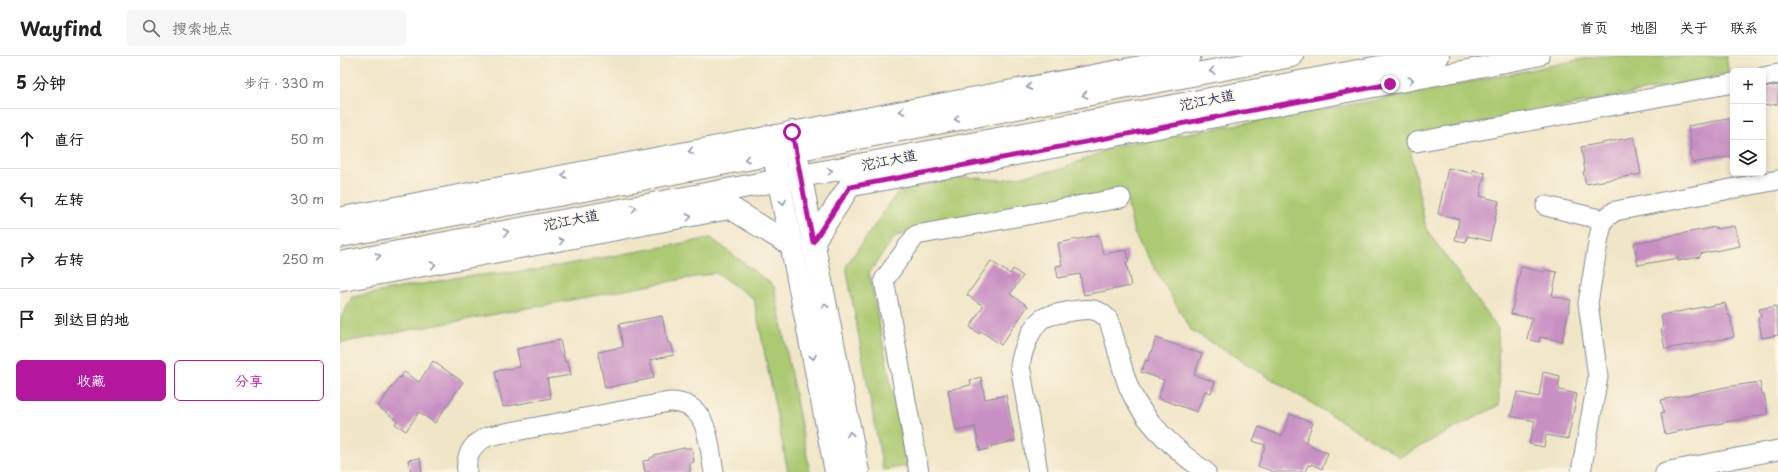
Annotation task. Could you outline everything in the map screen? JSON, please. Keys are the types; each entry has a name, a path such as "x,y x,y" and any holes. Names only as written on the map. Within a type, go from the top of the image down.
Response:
{"main road":[{"name":"沱江大道","path":"340,236 772,145 1292,56"},
{"name":"沱江大道","path":"340,263 1438,56"},
{"path":"794,141 858,472"},
{"path":"772,145 836,472"},
{"path":"813,242 864,164"},
{"path":"708,194 791,245"}],"lane":[{"path":"794,141 1192,56"},
{"path":"850,187 1539,56"},
{"path":"1766,76 1778,74"},
{"path":"1416,142 1730,84"},
{"path":"340,217 772,145"},
{"path":"1581,472 1598,377 1588,303 1598,237 1603,220 1615,211 1778,180"},
{"path":"915,471 884,280 916,235 1121,198"},
{"path":"1546,206 1603,220"},
{"path":"340,282 732,209"},
{"path":"1038,472 1020,365 1022,352 1030,336 1042,319 1057,314 1091,309 1101,313 1108,319 1130,390 1144,412 1168,442 1185,457 1206,472"},
{"path":"467,472 466,462 471,449 481,439 489,436 669,402 677,402 692,407 704,422 714,472"},
{"path":"1666,472 1778,450"}],"green space":[{"path":"1598,56 1726,56 1729,74 1408,138 1426,229 1498,329 1499,405 1400,457 1191,330 1134,233 1125,192 895,236 869,273 907,466 883,470 846,266 899,190 965,177 1001,180 1062,169 1115,146 1400,96"},
{"path":"711,238 774,286 810,472 788,472 754,299 716,273 340,343 340,320 352,297 466,276 530,271"}],"building":[{"path":"1778,85 1778,104 1766,106 1766,87"},
{"path":"1730,119 1730,157 1692,163 1690,151 1692,150 1688,126"},
{"path":"1634,137 1641,174 1586,184 1583,172 1585,171 1581,147"},
{"path":"1448,168 1472,173 1472,170 1485,173 1480,196 1499,201 1490,241 1467,236 1466,242 1455,240 1459,219 1438,214"},
{"path":"1735,226 1740,246 1700,254 1700,257 1678,261 1678,258 1638,265 1634,243 1716,227 1716,229"},
{"path":"1099,235 1103,254 1127,250 1129,262 1126,262 1131,286 1084,295 1080,274 1058,278 1056,266 1062,265 1058,243"},
{"path":"991,261 1010,274 1013,269 1023,276 1010,294 1028,306 1001,345 981,331 980,334 970,327 983,306 967,295"},
{"path":"1521,267 1544,272 1545,270 1557,272 1552,296 1571,300 1562,341 1540,337 1539,342 1527,339 1532,318 1511,314"},
{"path":"1725,303 1728,315 1730,315 1734,337 1665,349 1661,329 1663,328 1661,315"},
{"path":"1776,306 1778,335 1762,338 1758,317 1761,317 1759,309"},
{"path":"662,316 668,343 671,343 674,355 650,360 654,378 605,388 598,352 623,347 619,324"},
{"path":"1156,338 1202,354 1194,375 1215,382 1211,393 1205,391 1197,412 1158,398 1164,380 1141,372 1146,360 1148,361"},
{"path":"560,340 565,362 568,362 571,375 547,379 551,398 503,407 495,371 520,367 517,349"},
{"path":"433,361 463,382 435,423 419,412 406,431 395,424 397,421 394,418 378,407 404,372 419,382"},
{"path":"1543,372 1560,376 1558,387 1560,388 1559,390 1577,394 1568,439 1546,435 1544,447 1529,444 1535,421 1511,416 1517,392 1539,397"},
{"path":"981,377 985,399 1006,395 1015,441 991,446 992,448 980,451 975,427 956,431 948,390 971,385 970,380"},
{"path":"1760,382 1768,414 1665,434 1661,413 1664,412 1661,400"},
{"path":"1290,414 1313,423 1305,443 1328,453 1322,469 1311,464 1310,466 1308,465 1305,472 1274,472 1258,466 1265,447 1265,445 1253,441 1259,427 1282,436"},
{"path":"684,448 692,448 694,462 690,463 690,472 645,472 643,461 650,460 650,458 654,457 654,455"},
{"path":"420,458 422,472 411,472 408,460"}],"route":[{"path":"792,132 813,242 850,187 1390,84"}]}
